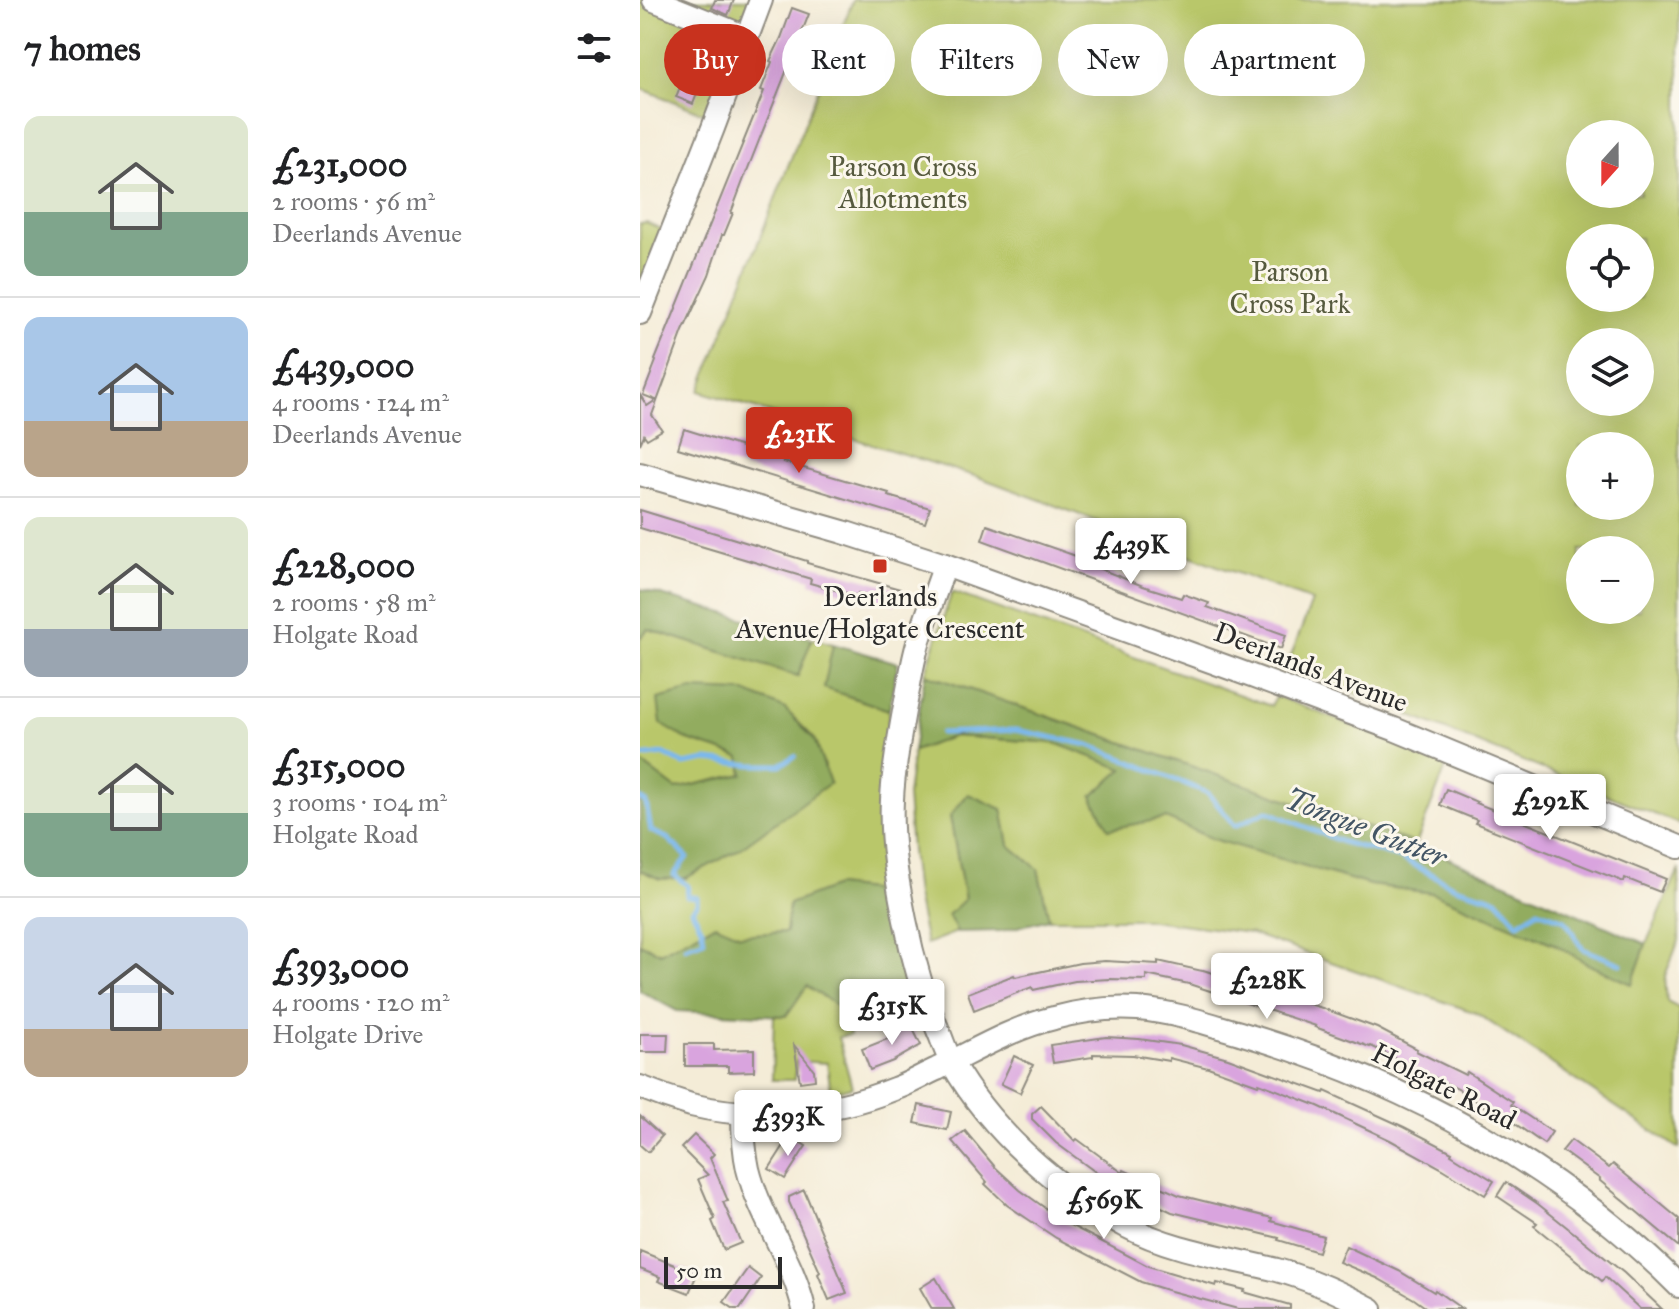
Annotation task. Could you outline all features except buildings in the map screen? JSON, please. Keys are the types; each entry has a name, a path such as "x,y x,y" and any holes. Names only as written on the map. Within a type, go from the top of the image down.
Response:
{"street":[{"path":"654,0 714,24"},
{"path":"751,24 761,0"},
{"path":"641,306 725,96"},
{"name":"Deerlands Avenue","path":"640,474 843,532 945,565 1394,729 1679,847"},
{"path":"945,565 918,643 897,755 892,801 897,881 907,929 920,980 951,1062 1005,1133 1065,1188 1094,1209 1167,1243 1292,1275 1371,1309"},
{"name":"Holgate Road","path":"640,1087 692,1105 743,1113 791,1112 856,1101 894,1089 1000,1036 1051,1018 1108,1009 1167,1013 1267,1041 1321,1060 1402,1094 1451,1119 1513,1154 1584,1204 1679,1286"},
{"path":"743,1113 748,1171 800,1292 804,1309"}],"green space":[{"path":"640,0 654,0 700,24 664,24 664,96 718,96 708,115 640,88"},
{"path":"689,0 761,0 752,24"},
{"name":"Parson Cross Park","path":"853,0 1679,0 1679,824 1287,666 1312,601 981,478 700,391 815,96 895,96 895,24 844,24"},
{"path":"646,223 662,230 640,290 640,224"},
{"path":"640,589 812,638 798,676 648,629 640,638"},
{"path":"952,592 1271,706 1276,696 1448,762 1416,844 925,674"},
{"path":"648,629 798,676 812,638 833,644 825,688 889,710 881,795 886,892 836,886 786,932 740,935 715,924 660,953 640,943 640,870 660,879 830,783 814,738 784,708 688,740 741,757 743,774 676,789 640,764 640,638"},
{"path":"833,644 898,663 889,710 824,688"},
{"path":"925,674 1416,844 1646,944 1632,984 1554,944 1433,893 1370,885 1213,839 1166,818 1109,829 1092,796 1123,769 1055,743 954,736 913,751"},
{"path":"692,690 745,692 784,708 814,739 830,783 738,850 686,878 660,879 640,870 640,764 676,789 743,774 740,757 688,740 661,724 658,699"},
{"path":"954,736 1055,743 1124,769 1109,829 1166,818 1213,839 1370,885 1433,893 1554,944 1632,984 1679,869 1679,940 1665,976 1667,1002 1679,1008 1679,1149 1476,1013 1249,933 1144,919 1049,919 1038,869 1009,845 1002,809 950,817 965,900 949,915 957,932 926,944 916,895 907,795 913,751"},
{"path":"968,794 1002,809 1009,845 1038,869 1049,919 1002,931 957,932 948,915 965,899 950,816"},
{"path":"836,886 886,892 913,996 849,1014 807,986 786,1016 677,1011 640,991 640,943 660,953 715,924 740,935 786,932 789,904"},
{"path":"807,985 849,1014 850,1035 838,1037 852,1087 831,1092 827,1063 796,1061 795,1080 772,1080 774,1016 786,1016"}],"waterway":[{"name":"Tongue Gutter","path":"941,733 1016,730 1089,745 1208,793 1235,826 1267,811 1342,842 1399,857 1455,887 1497,899 1518,924 1538,910 1565,920 1583,949 1621,964"},
{"name":"Tongue Gutter","path":"640,757 663,754 684,764 707,760 780,765 795,756"},
{"path":"640,798 646,803 651,831 667,838 687,857 674,875 688,886 687,896 697,897 697,904 692,910 704,940 685,947"}],"place":[{"name":"Deerlands Avenue/Holgate Crescent","path":"880,566"}],"park label":[{"name":"Parson Cross Allotments","path":"903,182"}]}
